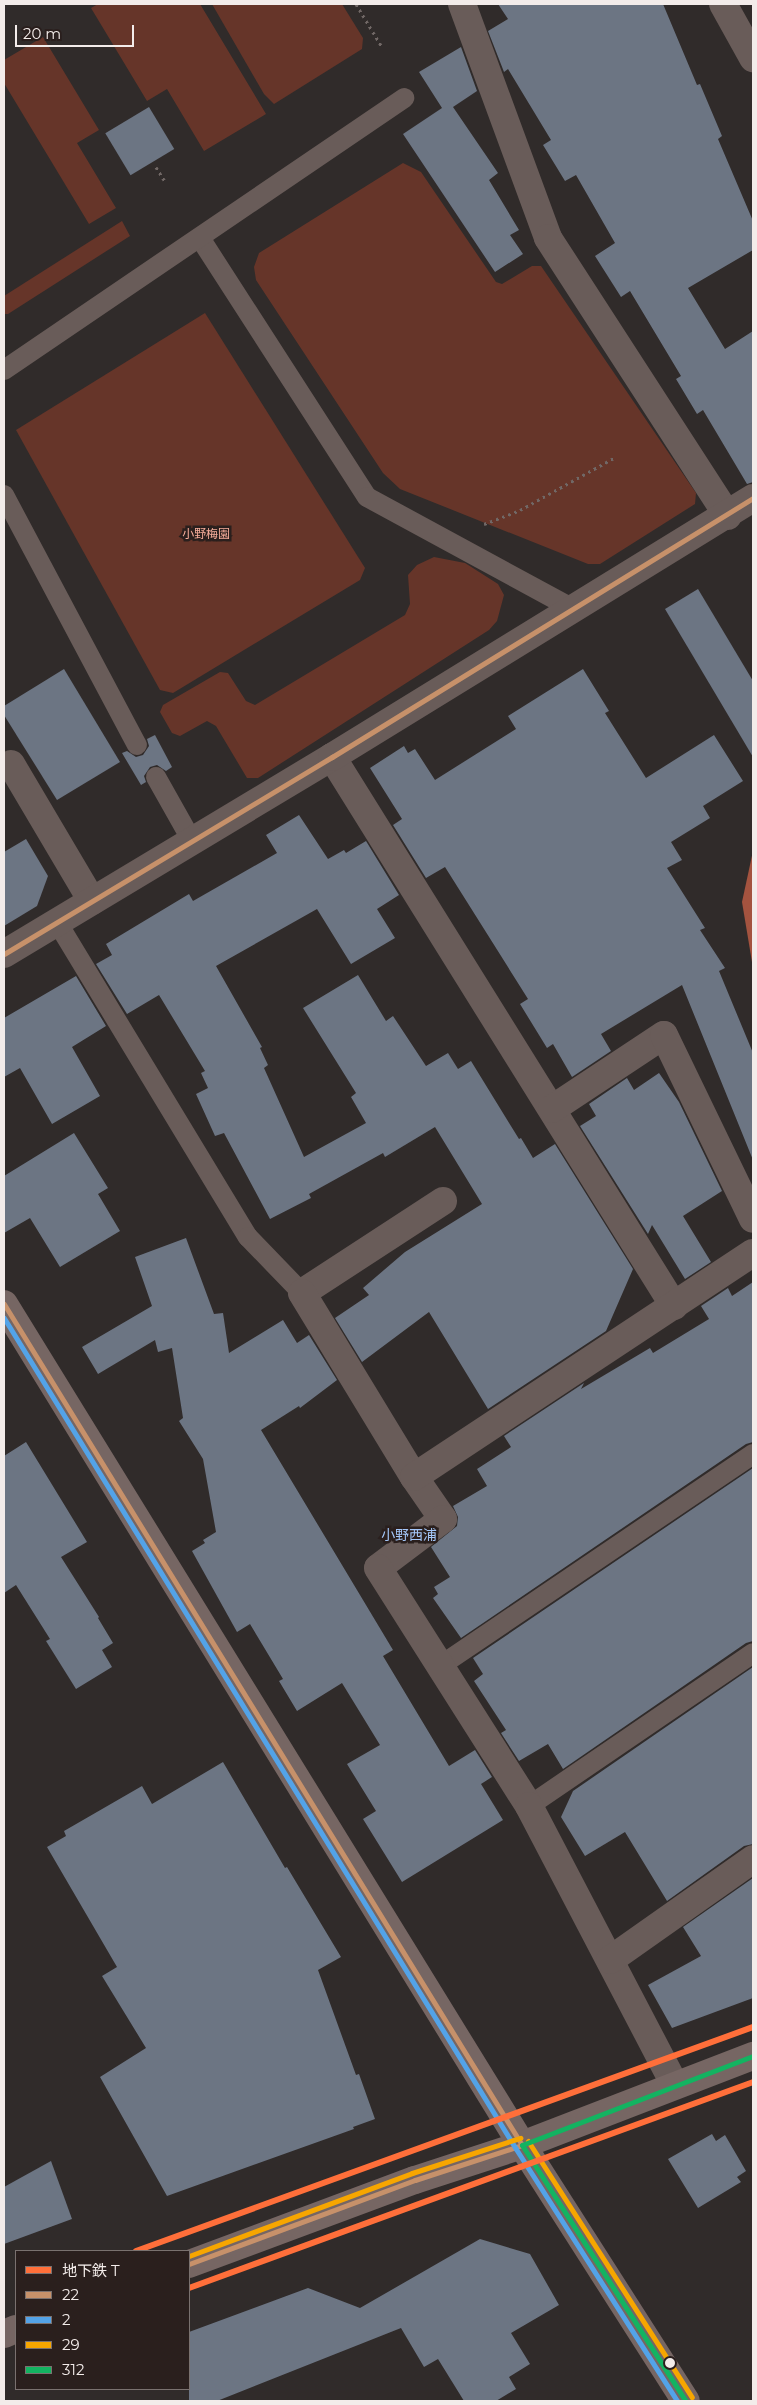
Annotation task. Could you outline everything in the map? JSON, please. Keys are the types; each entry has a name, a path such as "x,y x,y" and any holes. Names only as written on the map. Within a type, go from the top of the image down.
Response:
{"street":[{"path":"462,4 548,238 728,516"},
{"path":"722,4 753,58"},
{"path":"4,954 728,516 753,498"},
{"path":"332,757 674,1306"},
{"path":"11,764 92,901"},
{"path":"552,1109 664,1035 753,1219"},
{"path":"443,1201 302,1293 414,1477 443,1519 378,1568 529,1806 675,2085"},
{"path":"414,1477 753,1253"},
{"path":"4,1304 522,2145 686,2401"},
{"path":"610,1960 753,1859"},
{"path":"190,2264 415,2180 522,2145 753,2056"}],"lane":[{"path":"4,370 404,98"},
{"path":"200,238 367,497 572,609"},
{"path":"4,496 137,745"},
{"path":"156,777 192,841"},
{"path":"57,922 248,1236 302,1293"},
{"path":"440,1666 753,1454"},
{"path":"529,1806 753,1653"}],"path":[{"path":"356,4 382,47"},
{"path":"156,167 166,183"},
{"path":"446,540 520,510 614,458"}],"green space":[{"path":"98,4 200,4 266,114 204,151 167,89 147,101 91,8"},
{"path":"212,4 342,4 363,38 362,49 274,104 264,94"},
{"path":"43,37 99,130 77,143 116,208 89,224 4,83 4,60"},
{"path":"403,163 421,172 496,282 502,284 532,266 541,266 696,493 695,504 600,564 588,564 400,489 383,473 256,280 254,267 259,253"},
{"path":"122,221 130,236 8,314 4,314 4,296"},
{"name":"小野梅園","path":"205,313 365,568 360,580 173,693 160,690 16,430"},
{"path":"434,557 465,563 498,584 504,595 497,621 489,630 258,778 247,778 216,726 207,721 180,736 172,733 160,712 163,705 220,672 228,673 246,701 255,705 405,615 410,604 408,575 417,565"}],"shaded area":[{"path":"753,851 753,968 742,902"}],"building":[{"path":"498,4 663,4 697,85 700,84 722,136 718,139 753,221 753,250 688,288 725,349 753,331 753,482 747,484 703,410 697,414 676,379 681,376 630,291 621,297 595,256 615,243 576,175 565,181 543,145 551,140 508,69 504,72 488,31 508,19"},
{"path":"461,47 477,91 453,107 498,173 489,180 519,230 510,235 523,254 495,272 403,134 442,108 419,72"},
{"path":"149,107 174,149 131,175 105,133"},
{"path":"698,589 753,681 753,757 665,609"},
{"path":"64,669 120,762 57,800 4,715 4,706"},
{"path":"583,669 609,711 605,713 646,778 714,735 743,781 703,806 710,818 671,842 682,860 667,868 705,928 700,930 725,968 719,971 753,1053 753,1160 682,985 601,1034 611,1051 572,1077 553,1044 547,1048 520,1004 528,999 445,867 426,878 393,825 402,819 370,768 404,746 408,753 415,749 435,780 516,729 508,716"},
{"path":"155,735 172,767 166,771 157,765 150,767 144,776 146,782 141,785 122,753 127,751 136,757 143,755 149,746 147,739"},
{"path":"299,815 328,859 344,850 346,853 366,841 399,895 377,909 395,938 351,964 317,909 216,966 262,1047 260,1048 268,1065 264,1068 304,1157 366,1123 351,1097 356,1093 303,1008 358,975 386,1021 393,1016 426,1066 448,1053 458,1069 471,1061 519,1139 521,1138 533,1158 555,1144 633,1269 606,1331 488,1409 429,1312 362,1362 335,1318 369,1295 363,1288 405,1252 482,1204 435,1127 385,1157 383,1153 309,1194 311,1198 270,1219 224,1133 215,1136 196,1094 208,1088 201,1073 205,1071 159,995 127,1014 96,964 112,955 106,944 189,894 193,901 277,853 266,835"},
{"path":"26,839 48,876 37,906 4,926 4,852"},
{"path":"76,976 106,1026 72,1047 100,1096 52,1124 20,1068 4,1077 4,1018"},
{"path":"659,1073 679,1102 722,1191 683,1216 711,1262 685,1279 652,1225 648,1234 580,1126 596,1116 589,1104 627,1078 634,1090"},
{"path":"74,1133 108,1188 98,1194 120,1231 60,1267 30,1218 4,1233 4,1176"},
{"path":"186,1238 214,1314 223,1313 229,1353 283,1320 297,1343 309,1335 337,1380 300,1408 299,1406 261,1430 393,1650 383,1656 449,1766 475,1750 492,1777 481,1784 503,1820 402,1882 363,1819 376,1811 347,1764 380,1745 342,1683 297,1711 279,1681 283,1679 250,1624 237,1632 192,1551 205,1543 203,1540 216,1532 203,1459 179,1421 183,1418 172,1348 158,1352 155,1340 98,1374 82,1347 152,1306 135,1257"},
{"path":"753,1282 753,1442 746,1444 461,1638 433,1598 438,1594 434,1587 450,1577 431,1547 457,1526 458,1517 453,1506 487,1486 477,1469 511,1447 504,1436 584,1383 581,1389 650,1348 653,1353 709,1319 701,1306 728,1288 732,1296"},
{"path":"26,1442 87,1542 61,1557 113,1643 102,1650 112,1667 76,1689 46,1641 50,1639 16,1585 4,1593 4,1456"},
{"path":"753,1468 753,1641 746,1643 563,1769 548,1744 519,1761 501,1733 506,1730 474,1681 483,1674 473,1658"},
{"path":"753,1667 753,1844 744,1846 667,1901 625,1832 585,1856 561,1817 573,1791"},
{"path":"223,1762 285,1868 287,1867 341,1957 318,1970 356,2075 359,2074 375,2119 353,2127 354,2129 167,2196 100,2077 146,2048 102,1976 117,1967 47,1847 66,1836 64,1831 142,1786 152,1804"},
{"path":"753,1878 753,1998 672,2028 648,1985 701,1956 683,1927"},
{"path":"712,2134 716,2141 725,2135 746,2171 737,2177 741,2182 698,2208 668,2159"},
{"path":"51,2161 72,2219 4,2244 4,2187"},
{"path":"480,2239 530,2254 559,2305 511,2333 530,2364 509,2377 516,2389 496,2401 464,2401 438,2359 424,2367 401,2328 217,2401 189,2401 190,2332 308,2288 360,2308"}],"metro line":[{"name":"T","path":"139,2250 753,2027"},
{"name":"T","path":"190,2288 753,2082"}],"transit line":[{"name":"22","path":"4,954 332,757 753,498"},
{"name":"22","path":"4,1304 522,2145"},
{"name":"2","path":"4,1318 516,2149 677,2401"},
{"name":"312","path":"522,2145 753,2056"},
{"name":"29","path":"190,2256 412,2173 520,2138"},
{"name":"29","path":"528,2141 692,2397"},
{"name":"22","path":"190,2264 415,2180 522,2145"},
{"name":"312","path":"522,2145 686,2401"}],"district":[{"name":"小野西浦","path":"409,1535"}]}
